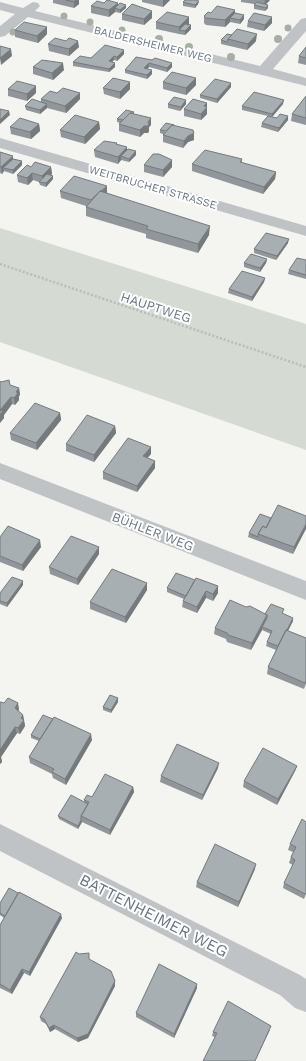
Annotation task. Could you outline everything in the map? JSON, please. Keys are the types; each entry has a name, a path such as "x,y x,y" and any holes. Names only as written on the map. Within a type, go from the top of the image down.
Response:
{"street":[{"path":"0,33 40,0"},
{"name":"BALDERSHEIMER WEG","path":"0,6 306,82"},
{"path":"264,71 306,22"},
{"name":"WEITBRUCHER STRASSE","path":"0,143 306,231"},
{"name":"BÜHLER WEG","path":"0,471 306,591"},
{"name":"BATTENHEIMER WEG","path":"0,837 290,985 306,997"}],"path":[{"name":"HAUPTWEG","path":"0,264 306,367"}],"shaded area":[{"path":"0,228 306,324 306,450 0,342"}],"building":[{"path":"107,0 118,3 109,10 91,6 97,1 104,3"},
{"path":"185,0 199,1 195,5 183,2"},
{"path":"257,2 268,5 266,8 254,5"},
{"path":"120,3 126,5 120,10 115,8"},
{"path":"132,4 152,11 144,19 122,14"},
{"path":"217,6 235,10 225,20 206,18 204,16 208,12 211,13"},
{"path":"167,12 189,17 179,27 156,22"},
{"path":"235,13 244,15 240,20 230,18"},
{"path":"254,13 272,17 265,25 248,21"},
{"path":"24,22 47,27 37,36 15,30"},
{"path":"185,24 191,25 185,31 179,30"},
{"path":"237,29 257,34 248,44 228,39"},
{"path":"227,34 232,35 227,42 221,40"},
{"path":"55,38 66,41 69,38 78,41 69,49 48,44"},
{"path":"105,45 124,50 117,57 114,56 109,61 115,63 109,69 73,62 80,56 91,58"},
{"path":"0,46 11,49 0,58"},
{"path":"306,47 306,58 299,56"},
{"path":"136,57 152,60 155,58 172,63 167,68 149,63 144,68 152,70 147,75 125,70"},
{"path":"42,60 63,63 52,73 33,67"},
{"path":"172,72 196,78 186,88 163,82"},
{"path":"113,78 130,82 120,92 103,88"},
{"path":"215,79 231,83 217,99 200,95"},
{"path":"17,81 36,86 27,94 8,89"},
{"path":"63,88 80,93 65,106 41,99 50,91 57,93"},
{"path":"254,92 284,100 272,114 242,106"},
{"path":"306,96 306,118 292,114"},
{"path":"174,97 186,100 181,107 168,104"},
{"path":"32,99 47,104 40,110 25,106"},
{"path":"193,99 207,103 204,106 207,107 201,114 184,109"},
{"path":"0,109 9,111 0,120"},
{"path":"126,110 134,112 130,113 123,120 117,119"},
{"path":"130,113 151,118 148,122 148,126 144,126 140,130 119,124"},
{"path":"280,114 288,116 279,128 262,123 268,116 277,118"},
{"path":"75,115 99,122 84,137 60,130"},
{"path":"20,118 39,124 30,132 10,127"},
{"path":"166,123 174,125 166,131 160,130"},
{"path":"172,125 193,130 194,133 188,136 184,141 163,135"},
{"path":"104,141 117,143 116,144 127,147 118,157 94,150"},
{"path":"128,149 136,151 129,159 121,156"},
{"path":"205,150 242,159 240,162 276,172 264,187 192,164"},
{"path":"0,152 13,156 1,167 0,167"},
{"path":"153,154 159,154 172,160 163,170 144,165"},
{"path":"13,159 22,161 13,170 3,168"},
{"path":"35,162 51,167 42,176 32,173 27,178 17,175 27,165 31,167"},
{"path":"47,174 53,176 46,183 39,182"},
{"path":"74,176 107,186 91,200 60,191"},
{"path":"100,191 210,226 198,244 146,229 148,226 86,207"},
{"path":"266,233 289,239 277,256 254,249"},
{"path":"251,254 267,259 260,268 244,263"},
{"path":"297,258 306,260 306,275 289,270"},
{"path":"242,271 265,278 252,297 229,289"},
{"path":"9,380 10,385 19,388 16,392 18,393 14,398 11,397 0,410 0,381"},
{"path":"35,403 60,413 36,443 10,433"},
{"path":"87,415 115,426 94,455 66,444"},
{"path":"128,438 151,447 143,456 155,461 137,486 103,472"},
{"path":"278,505 306,516 306,524 294,547 258,534 263,526 266,528"},
{"path":"260,514 271,518 266,528 263,526 258,534 258,537 249,533"},
{"path":"8,526 40,540 22,565 0,556 0,537"},
{"path":"71,536 99,547 77,579 49,567"},
{"path":"112,569 147,583 125,617 90,602"},
{"path":"176,573 195,580 186,596 167,588"},
{"path":"12,577 23,581 7,603 0,601 0,593"},
{"path":"196,578 218,586 213,594 206,591 197,607 183,601"},
{"path":"230,600 246,607 250,606 267,615 252,643 228,635 227,633 215,628"},
{"path":"271,604 284,609 282,613 293,618 278,646 267,642 272,631 262,627 267,618 267,615 265,614"},
{"path":"286,630 306,638 305,683 268,667"},
{"path":"110,695 118,698 111,710 103,707"},
{"path":"8,698 18,703 15,708 23,715 21,718 24,720 18,728 15,727 0,750 0,702 4,703"},
{"path":"43,715 53,719 40,739 31,735"},
{"path":"54,717 91,734 65,779 52,772 54,769 29,757"},
{"path":"177,744 219,763 203,795 161,776"},
{"path":"263,748 297,766 278,799 244,781"},
{"path":"105,774 133,787 110,830 81,816 89,802 84,800 87,795 92,797"},
{"path":"71,795 88,804 81,816 78,826 58,816"},
{"path":"302,819 306,822 305,894 284,883 295,860 291,857 296,847 290,844"},
{"path":"215,844 256,864 239,902 197,882"},
{"path":"9,888 18,893 5,916 0,913 0,903"},
{"path":"19,892 61,914 29,972 22,969 10,990 0,984 0,925"},
{"path":"76,952 79,954 89,953 89,959 111,971 115,981 88,1034 77,1038 54,1025 49,1028 44,1019 40,1017"},
{"path":"159,964 197,984 174,1034 136,1013"},
{"path":"228,1001 271,1026 255,1061 203,1061 217,1033 213,1032"}]}
